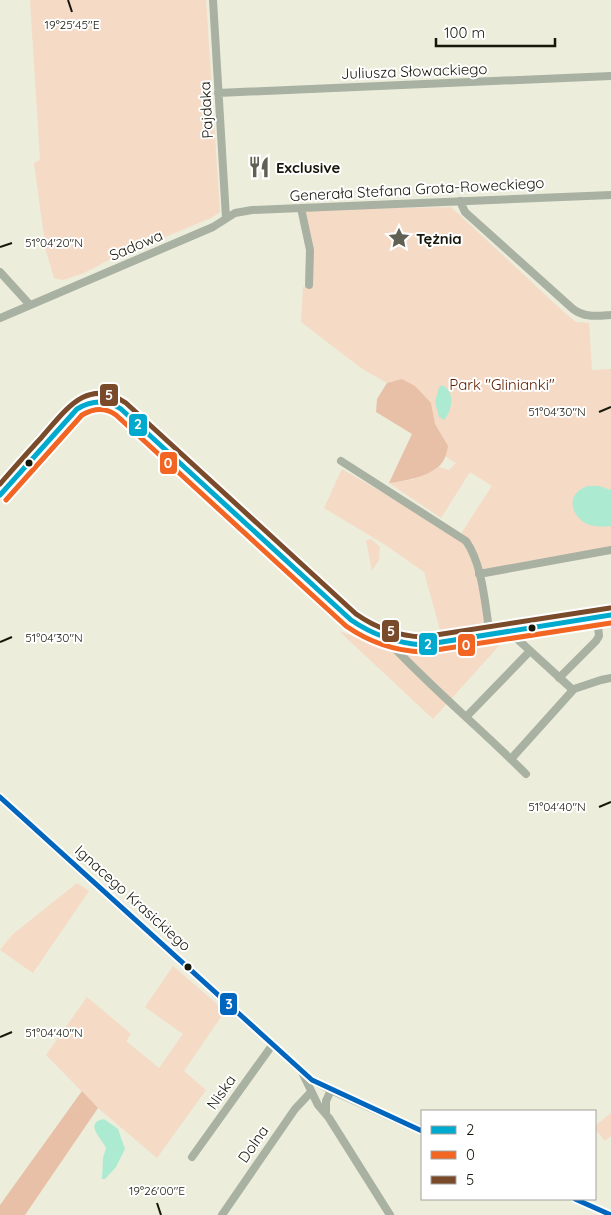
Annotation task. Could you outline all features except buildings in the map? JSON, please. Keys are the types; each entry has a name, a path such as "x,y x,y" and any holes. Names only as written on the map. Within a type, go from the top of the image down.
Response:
{"street":[{"name":"Pajdaka","path":"213,0 226,218"},
{"name":"Juliusza Słowackiego","path":"218,93 611,76"},
{"name":"Generała Stefana Grota-Roweckiego","path":"226,218 235,213 252,210 611,195"},
{"path":"460,201 465,212 573,309 582,315 611,315"},
{"path":"301,208 310,250 309,285"},
{"name":"Sadowa","path":"0,318 220,224 226,218"},
{"path":"0,272 30,305"},
{"path":"0,495 77,410 93,402 112,403 133,419 351,620 361,627 386,638 407,644 423,645 611,615"},
{"path":"341,461 466,541 474,557 479,574 490,634"},
{"path":"479,574 611,550"},
{"path":"560,678 596,641 599,636 597,618"},
{"path":"513,631 514,636 573,690"},
{"path":"386,638 403,657 526,774"},
{"path":"466,716 530,651"},
{"path":"511,759 573,690 579,686 607,679 611,671"},
{"name":"Ignacego Krasickiego","path":"0,797 312,1080 421,1131"},
{"name":"Niska","path":"192,1157 272,1044"},
{"path":"302,1072 318,1105 326,1114 390,1215"},
{"path":"326,1114 326,1102 331,1090"},
{"name":"Dolna","path":"222,1215 295,1109 311,1092"},
{"path":"577,1200 611,1215"}],"green space":[{"path":"30,0 206,0 220,212 211,218 107,261 84,273 63,280 54,278 46,251 34,163 40,160"},
{"name":"Park \"Glinianki\"","path":"451,207 565,313 576,322 589,323 592,370 611,369 611,546 481,572 462,532 492,486 470,472 441,518 389,483 411,480 439,467 449,470 456,463 418,439 392,417 393,381 387,383 361,368 301,322 303,287 313,286 310,236 304,210"},
{"path":"342,469 463,543 472,558 488,627 440,630 424,572 387,546 324,508"},
{"path":"371,539 380,547 379,560 372,571 366,541"},
{"path":"339,631 405,654 441,652 506,638 433,719"},
{"path":"77,883 89,891 33,973 0,950 13,934"},
{"path":"173,966 225,1011 184,1071 206,1090 157,1158 98,1108 46,1055 87,997 131,1034 126,1041 159,1068 183,1034 145,1007"},
{"path":"611,1113 611,1136 605,1141 596,1130 596,1125"}],"shaded area":[{"path":"402,379 415,386 431,403 435,424 448,446 444,460 433,470 415,478 389,483 412,434 376,412 377,399 387,383"},
{"path":"442,385 451,396 451,407 444,420 439,417 435,402 439,387"},
{"path":"588,486 599,486 611,490 611,526 590,525 576,515 572,504 573,498 581,489"},
{"path":"82,1091 98,1108 25,1215 0,1215 0,1205"},
{"path":"104,1119 118,1129 125,1149 116,1167 105,1179 102,1179 103,1158 106,1148 94,1128 98,1121"}],"transit line":[{"name":"5","path":"0,484 68,408 88,395 100,393 112,396 126,403 356,614 379,627 396,633 423,637 610,608"},
{"name":"2","path":"0,495 77,409 94,402 104,402 121,409 351,620 376,634 394,640 423,645 611,615"},
{"name":"0","path":"6,500 82,415 95,410 104,410 116,415 346,626 373,641 392,648 423,652 611,623"},
{"name":"3","path":"0,797 312,1080 421,1131"},
{"name":"3","path":"577,1200 611,1215"}],"place":[{"name":"Exclusive","path":"259,167"},
{"name":"Tężnia","path":"399,238"}]}
